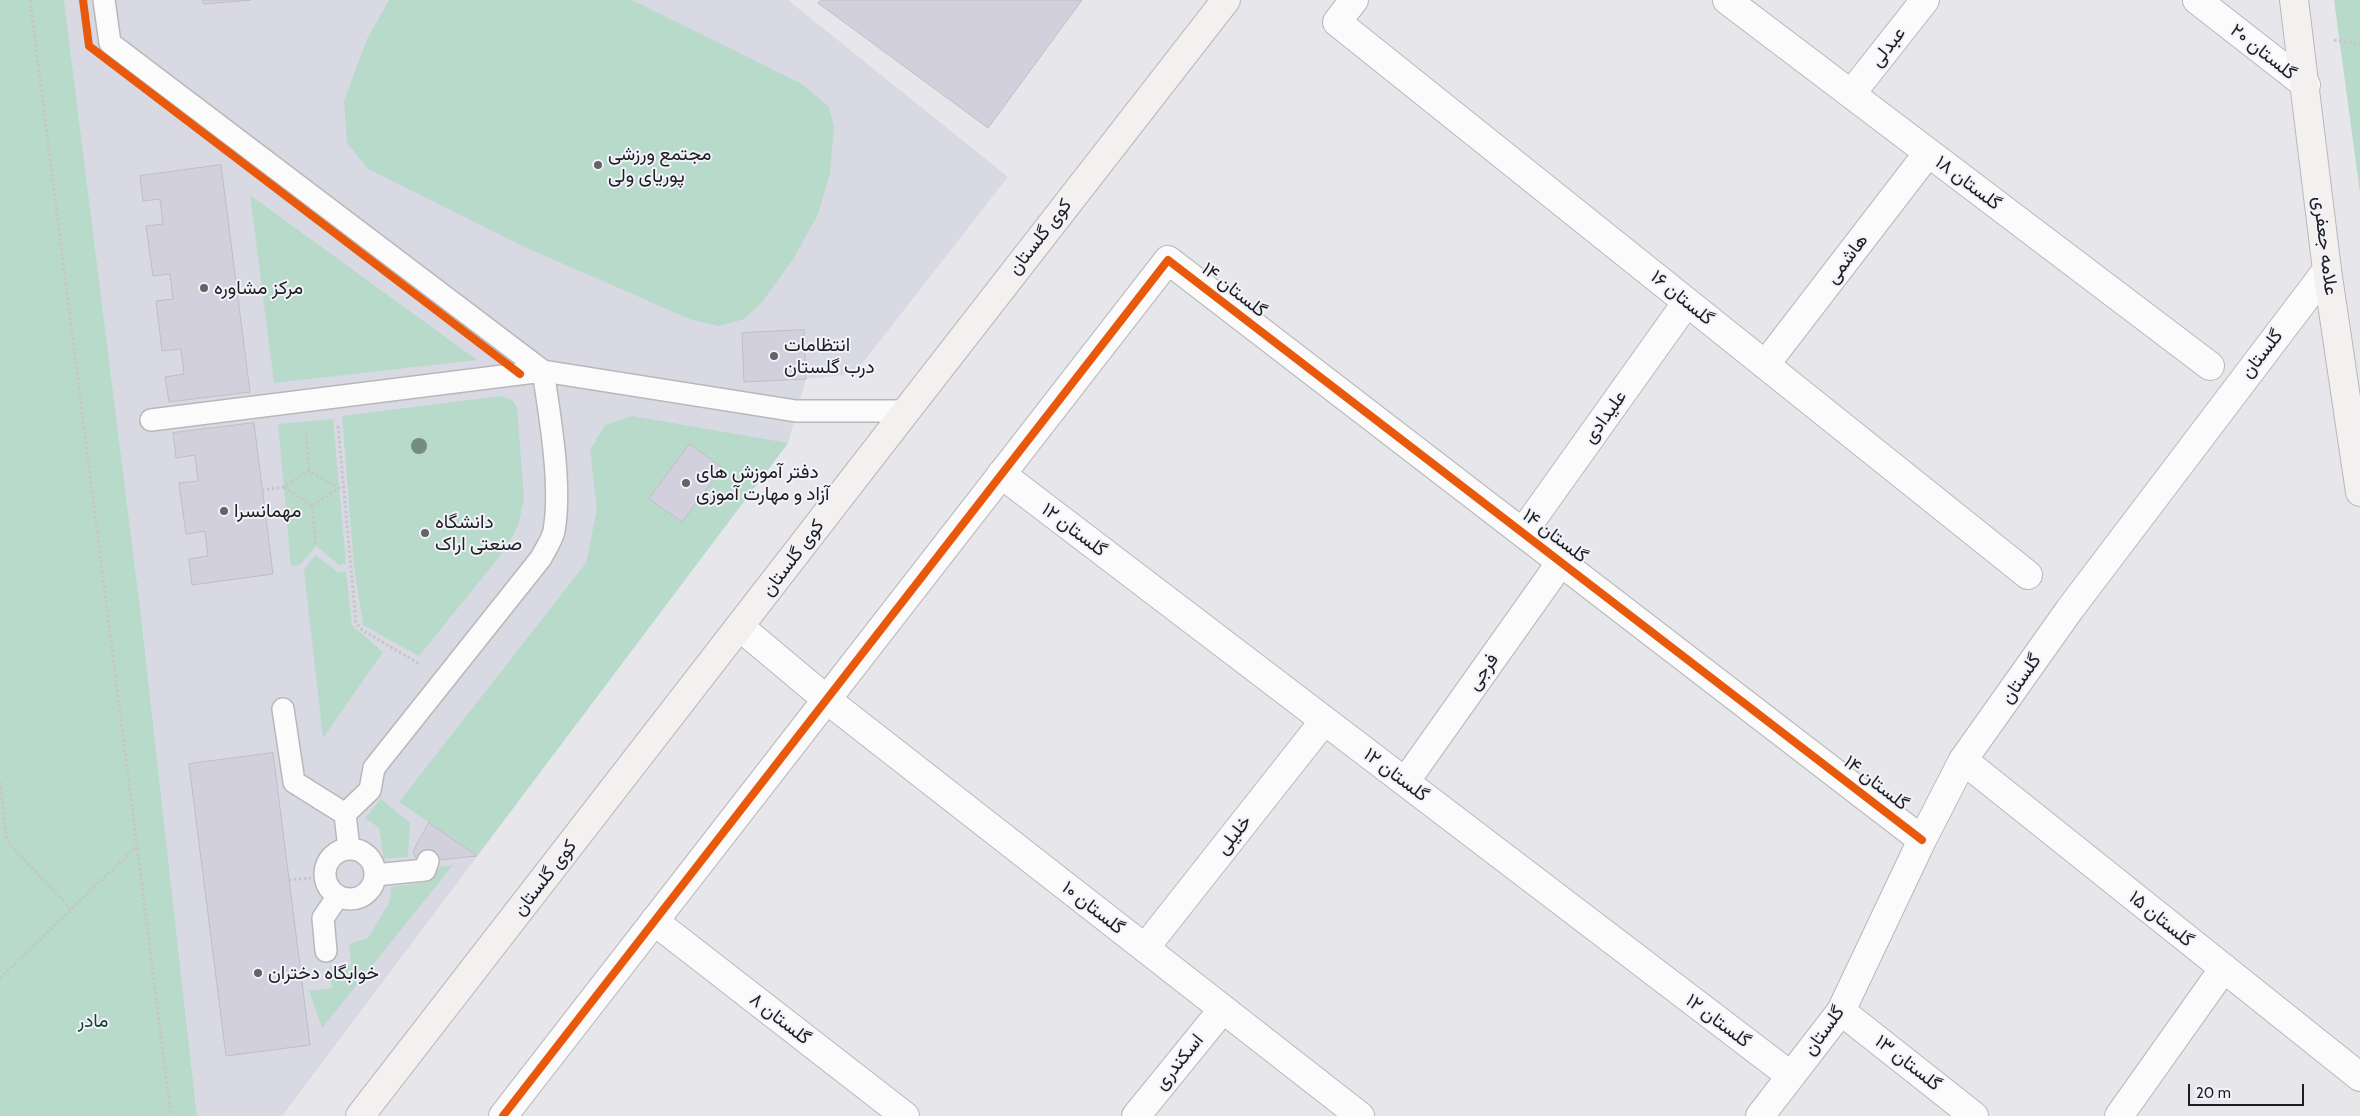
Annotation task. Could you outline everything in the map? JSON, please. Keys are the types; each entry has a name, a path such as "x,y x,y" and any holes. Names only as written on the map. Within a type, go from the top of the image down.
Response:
{"street":[{"name":"کوی گلستان","path":"360,1116 740,627 904,411 1226,0"},
{"name":"گلستان ۱۶","path":"1354,0 1337,22 2028,575"},
{"name":"گلستان ۱۸","path":"1727,0 2210,366"},
{"name":"عبدلی","path":"1851,94 1925,0"},
{"name":"گلستان ۲۰","path":"2197,0 2306,85"},
{"name":"علامه جعفری","path":"2294,0 2306,85 2327,270 2360,492"},
{"name":"هاشمی","path":"1765,365 1928,153"},
{"name":"گلستان ۱۴","path":"1001,474 1168,260 1922,840"},
{"name":"گلستان","path":"1760,1116 1841,1011 1922,840 1963,760 2070,609 2327,270"},
{"name":"علیدادی","path":"1523,532 1687,302"},
{"path":"503,1116 1001,474"},
{"name":"گلستان ۱۲","path":"1001,474 1791,1076"},
{"name":"فرجی","path":"1405,782 1562,562"},
{"name":"گلستان ۱۰","path":"740,627 826,699 1360,1116"},
{"name":"خلیلی","path":"1145,948 1324,721"},
{"name":"گلستان ۱۵","path":"1963,760 2360,1077"},
{"name":"گلستان ۸","path":"654,922 905,1116"},
{"path":"2119,1116 2224,968"},
{"name":"اسکندری","path":"1136,1116 1222,1009"},
{"name":"گلستان ۱۳","path":"1841,1011 1974,1116"}],"lane":[{"path":"104,0 110,43 543,370 552,429 556,501 554,532 541,558 374,768 370,790 345,814"},
{"path":"152,420 543,370 796,411 904,411"},
{"path":"283,709 294,782 345,814"},
{"path":"345,814 349,849"},
{"path":"349,849 357,850 370,860 375,875 369,891 362,896 346,899 332,891 324,876 325,868 334,855 349,849"},
{"path":"375,875 425,870 428,861"},
{"path":"326,951 323,918 338,896"}],"path":[{"path":"30,0 171,1116"},
{"path":"335,396 356,624 362,630 419,664"},
{"path":"303,400 309,471"},
{"path":"262,490 284,487 309,471"},
{"path":"309,471 340,488 312,506"},
{"path":"284,487 312,506"},
{"path":"312,506 316,546"},
{"path":"0,782 7,841 71,909"},
{"path":"0,978 137,846"},
{"path":"289,880 324,876"}],"shaded area":[{"name":"دانشگاه صنعتی اراک","path":"64,0 788,0 1008,177 854,374 806,379 788,443 282,1116 197,1116 142,624"}],"green space":[{"name":"مادر","path":"0,0 64,0 142,624 197,1116 0,1116"},
{"name":"مجتمع ورزشی پوریای ولی","path":"389,0 632,0 802,84 829,107 834,127 830,173 818,214 794,258 762,302 744,319 719,326 692,320 529,249 368,169 347,143 344,101 367,39"},
{"path":"2334,0 2360,0 2360,193"},
{"path":"250,195 477,360 274,383"},
{"path":"501,396 512,400 517,407 524,498 519,523 508,546 419,656 363,625 354,567 342,416"},
{"path":"632,416 788,443 477,856 399,802 586,563 597,508 590,450 605,425"},
{"path":"333,419 346,564 339,565 316,546 300,565 291,566 278,424"},
{"path":"315,555 338,572 346,572 352,625 383,652 323,738 304,570"},
{"path":"381,799 410,823 408,857 384,859 379,828 365,818"},
{"path":"453,865 322,1028 309,991 332,988 329,967 351,964 349,944 368,938 390,901 391,887 428,882 440,867"}],"building":[{"path":"203,0 251,0 204,4"},
{"path":"821,0 1082,0 988,128 818,3"},
{"name":"مرکز مشاوره","path":"221,165 250,392 169,402 165,377 184,374 181,349 162,351 156,301 173,299 170,274 153,276 146,226 163,224 160,199 143,201 140,176"},
{"name":"انتظامات درب گلستان","path":"804,330 806,379 744,382 742,333"},
{"name":"مهمانسرا","path":"254,423 273,574 192,585 189,559 208,556 205,531 186,534 179,483 198,481 195,455 176,458 173,433"},
{"name":"دفتر آموزش های آزاد و مهارت آموزی","path":"690,444 722,468 682,522 649,499"},
{"name":"خوابگاه دختران","path":"273,753 310,1045 226,1056 189,764"},
{"path":"429,823 477,856 418,862 413,852"}],"cycle path":[{"path":"83,0 89,46 520,374"},
{"path":"503,1116 1168,260 1922,840"}],"place":[{"name":"مجتمع ورزشی پوریای ولی","path":"598,165"},
{"name":"مرکز مشاوره","path":"204,288"},
{"name":"انتظامات درب گلستان","path":"774,356"},
{"name":"دفتر آموزش های آزاد و مهارت آموزی","path":"686,483"},
{"name":"مهمانسرا","path":"224,511"},
{"name":"دانشگاه صنعتی اراک","path":"425,533"},
{"name":"خوابگاه دختران","path":"258,973"}]}
